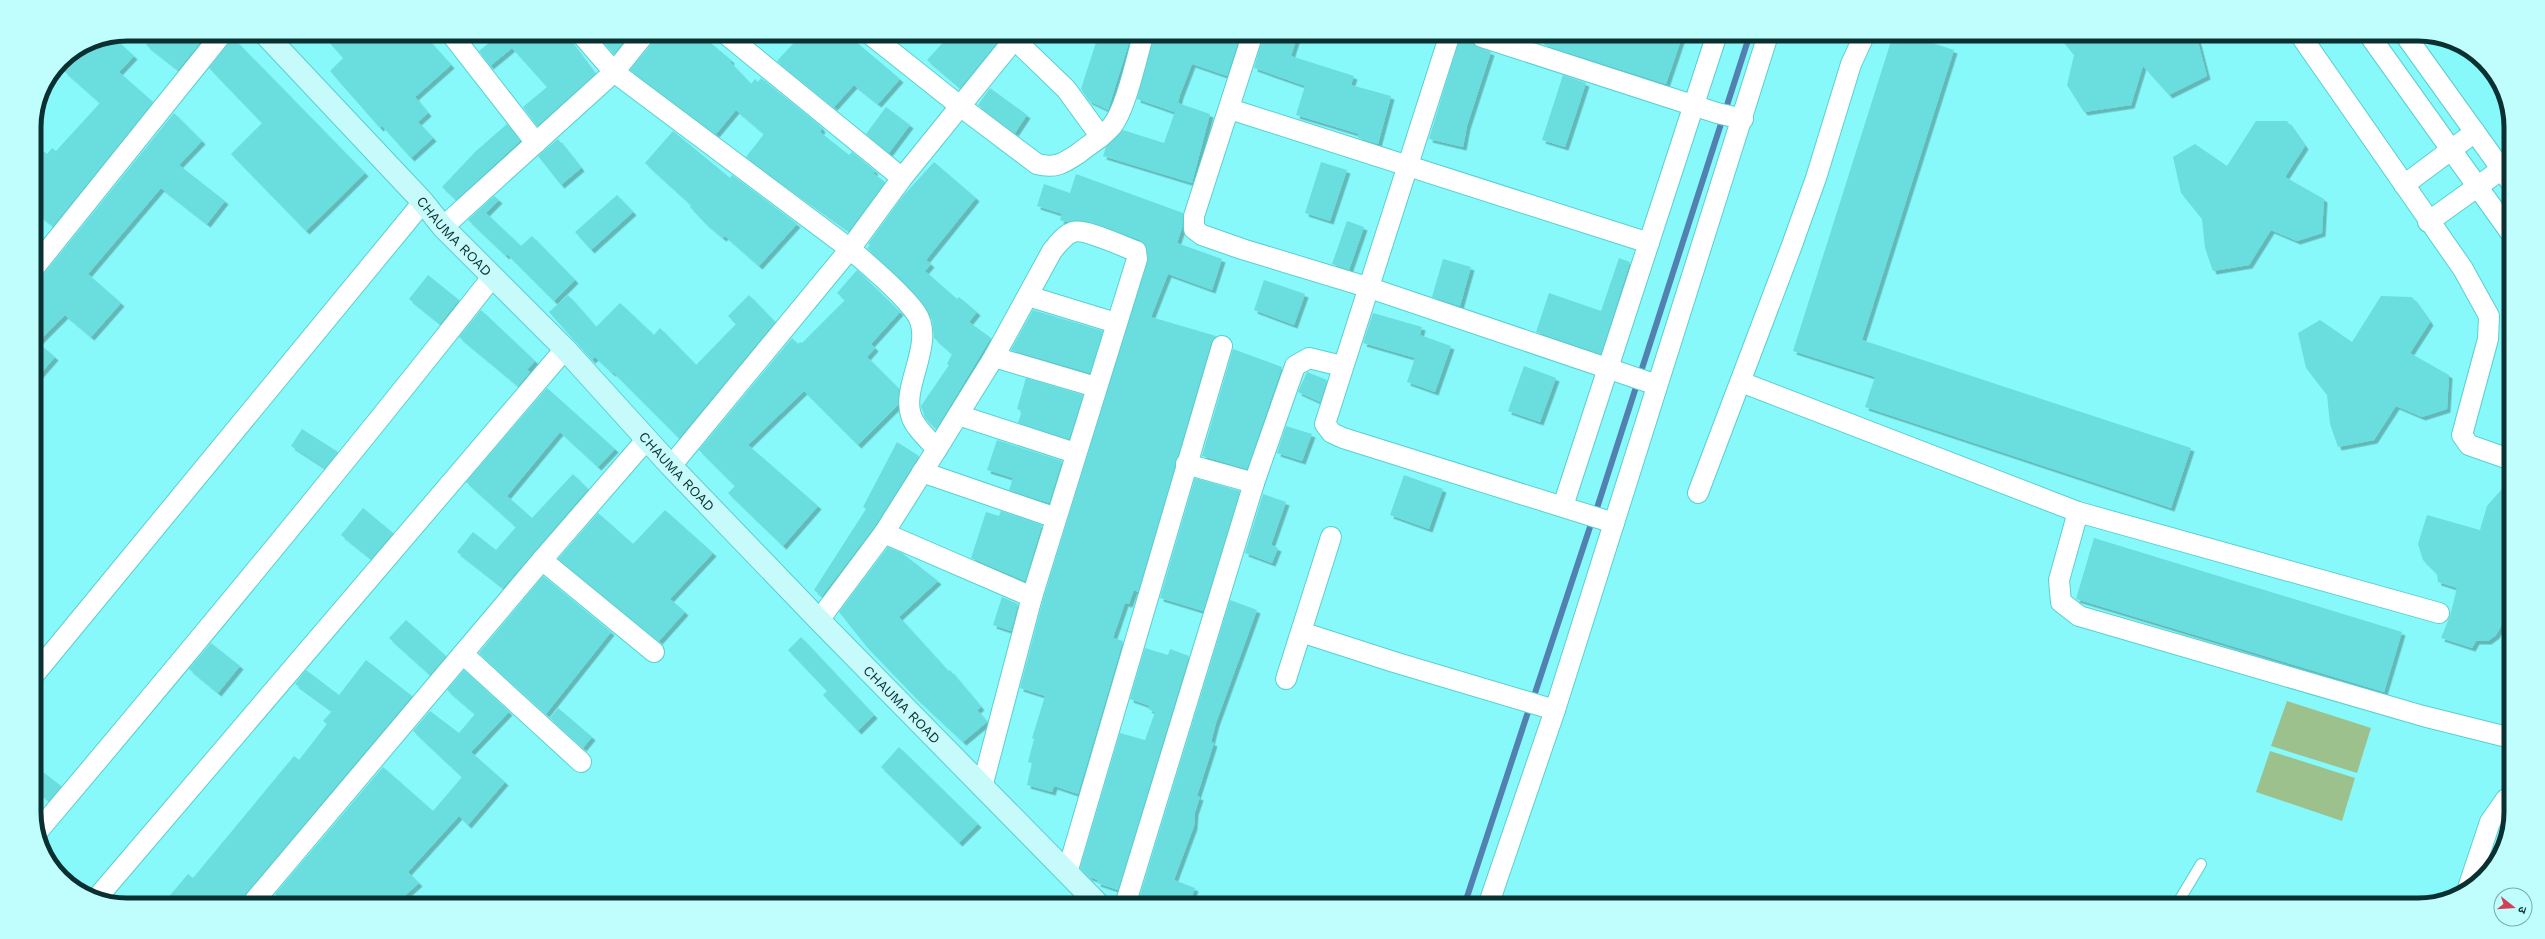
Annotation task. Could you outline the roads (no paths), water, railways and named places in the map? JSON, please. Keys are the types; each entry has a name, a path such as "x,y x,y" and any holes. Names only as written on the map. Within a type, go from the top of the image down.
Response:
{"street":[{"path":"41,259 216,41"},
{"name":"CHAUMA ROAD","path":"272,41 423,202 443,227 566,349 672,466 819,620 1067,873 1088,898"},
{"path":"457,41 536,143"},
{"path":"587,41 614,72 850,249 872,268 917,314 922,332 909,402 911,416 937,449"},
{"path":"443,227 614,72 639,41"},
{"path":"733,41 902,178"},
{"path":"878,41 960,106 1037,164 1047,167 1060,166 1101,137 1113,125 1121,109 1141,41"},
{"path":"672,466 850,249 902,178 1011,41"},
{"path":"1018,41 1066,89 1101,137"},
{"path":"1250,41 1230,109 1194,216 1194,229 1209,238 1367,287 1657,384"},
{"path":"1448,41 1367,287 1325,424 1332,433 1614,523"},
{"path":"1494,41 1731,117"},
{"path":"1563,506 1715,41"},
{"path":"1491,898 1555,710 1657,384 1731,117 1766,41"},
{"path":"1698,493 1806,208 1851,64 1862,41"},
{"path":"2304,41 2462,270 2489,316 2488,339 2462,435 2469,445 2504,458"},
{"path":"2373,41 2451,152 2504,224"},
{"path":"2409,41 2475,132 2504,167"},
{"path":"1230,109 1649,243"},
{"path":"2404,186 2451,152 2475,132"},
{"path":"2428,222 2477,187 2504,174"},
{"path":"41,666 423,202"},
{"path":"819,620 884,533 994,357 1052,251 1065,236 1074,231 1088,234 1136,251 1137,259 1075,453 1032,598 982,787"},
{"path":"42,825 180,664 356,449 493,276"},
{"path":"1028,296 1116,323"},
{"path":"1067,873 1186,464 1222,346"},
{"path":"101,894 566,349"},
{"path":"994,357 1096,387"},
{"path":"1127,898 1254,483 1295,366 1309,358 1342,366"},
{"path":"1741,382 2078,512 2439,613"},
{"path":"958,415 1075,453"},
{"path":"257,898 542,560 647,439"},
{"path":"1186,464 1254,483"},
{"path":"922,472 1056,518"},
{"path":"2078,512 2059,580 2061,602 2079,616 2423,716 2504,736"},
{"path":"884,533 1032,598"},
{"path":"1286,679 1331,537"},
{"path":"542,560 654,652"},
{"path":"1301,632 1394,662 1555,710"},
{"path":"463,654 581,762"},
{"path":"2471,879 2490,822 2504,801"}],"lane":[{"path":"2181,898 2201,864"}],"waterway":[{"path":"1597,508 1748,41"},
{"path":"1534,696 1590,527"},
{"path":"1467,898 1528,712"}]}
